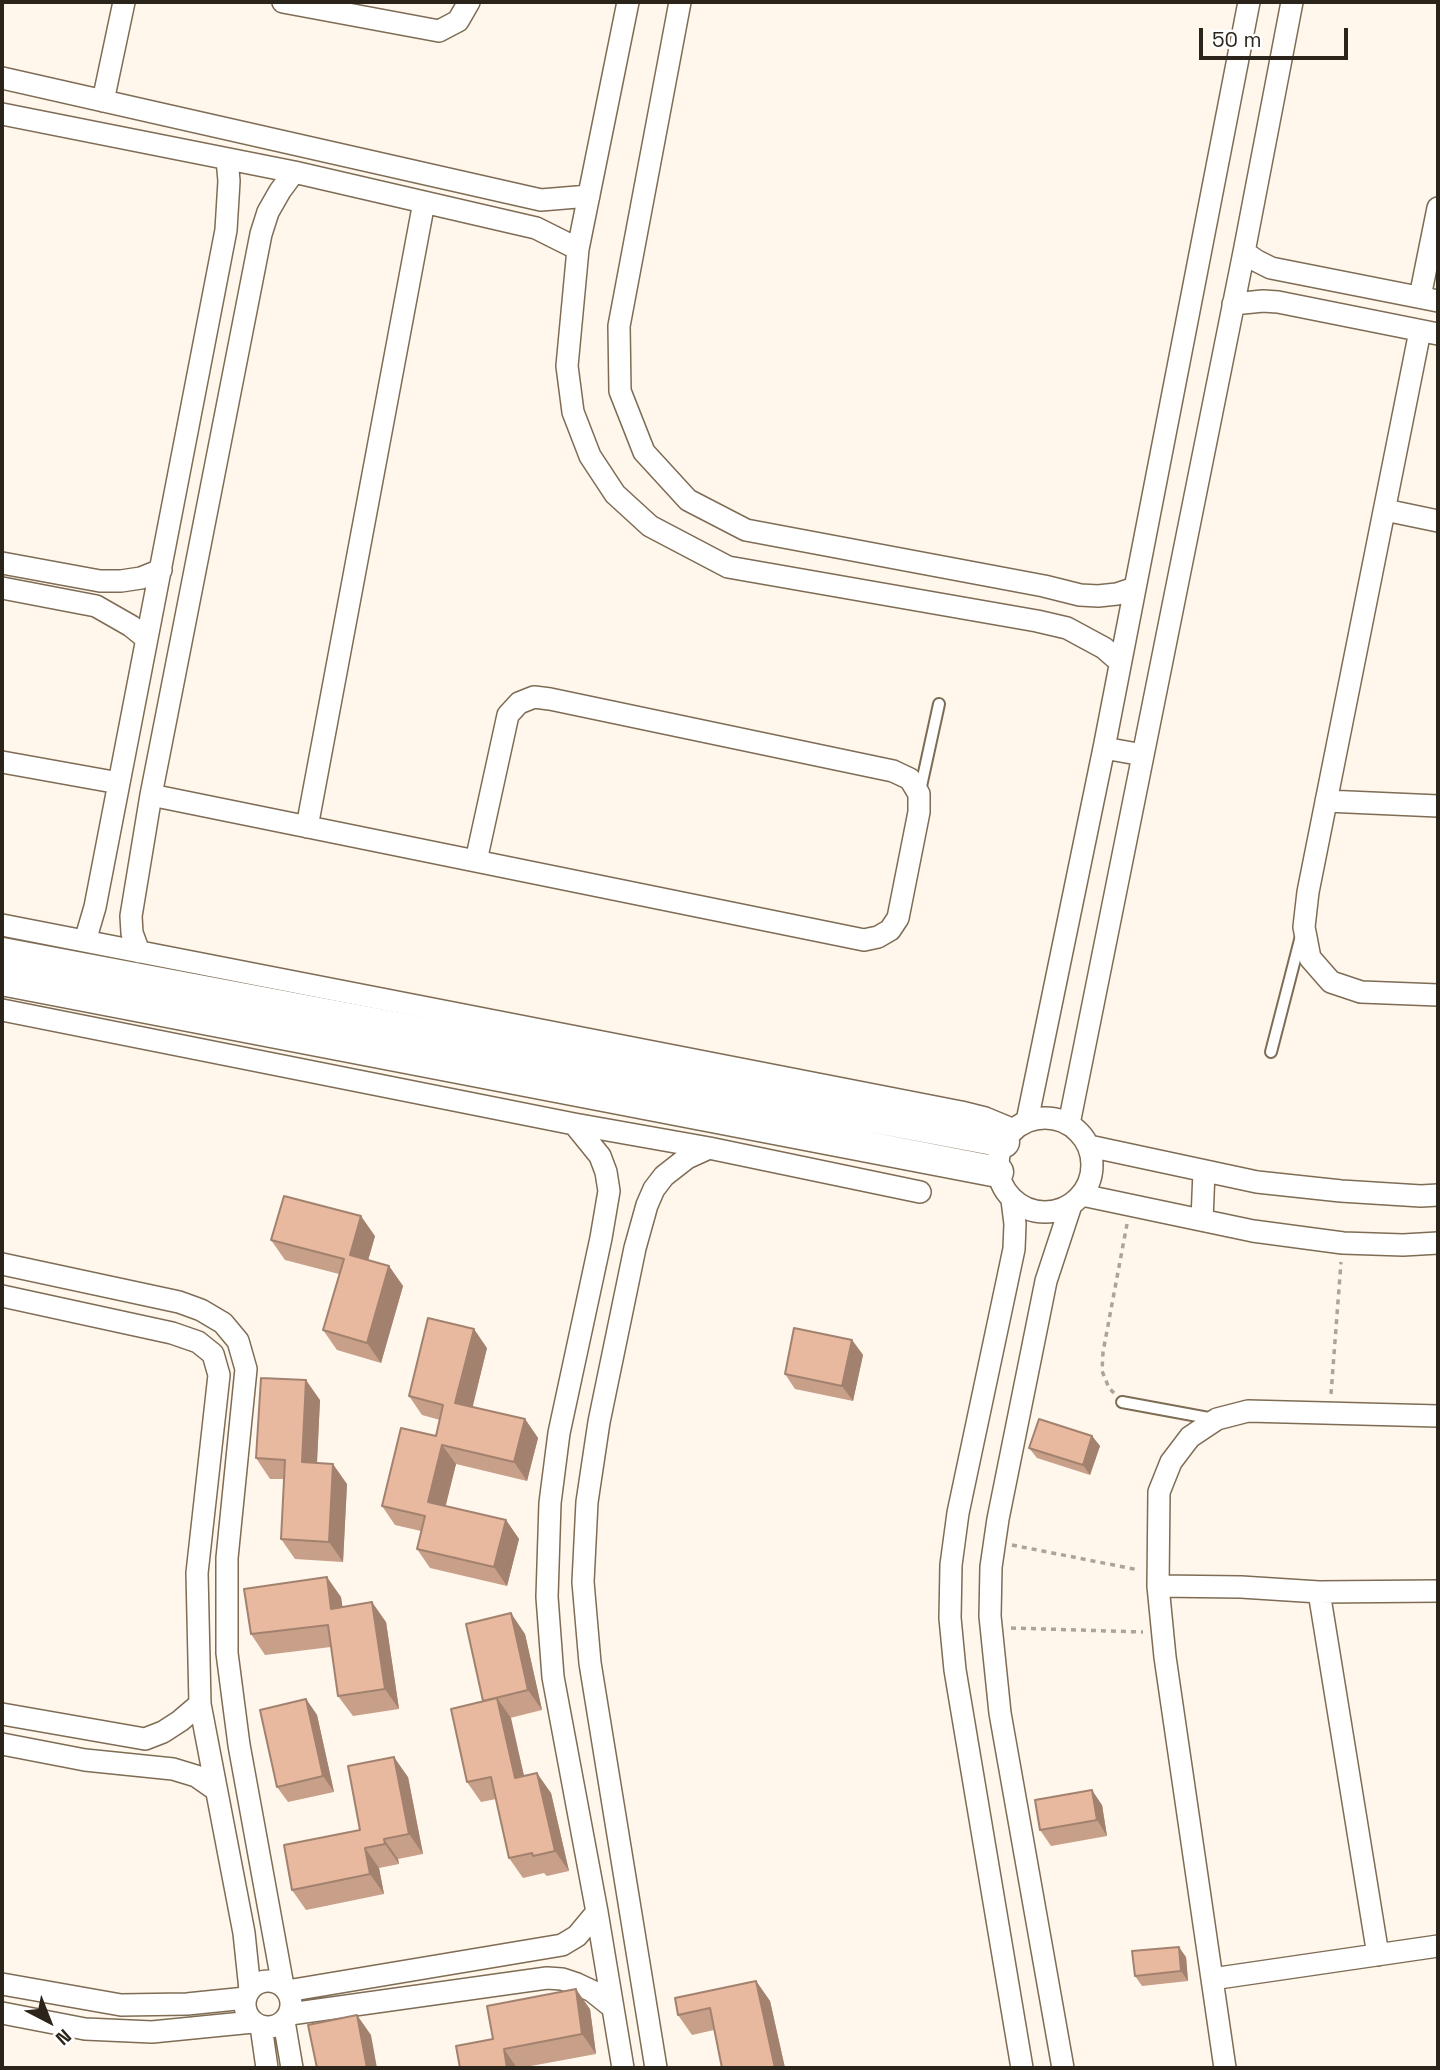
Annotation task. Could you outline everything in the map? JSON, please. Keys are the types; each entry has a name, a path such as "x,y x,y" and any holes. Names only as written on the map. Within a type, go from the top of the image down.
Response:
{"street":[{"path":"103,101 124,2"},
{"path":"290,2 439,31 458,21 469,2"},
{"path":"628,2 578,249 567,366 573,412 590,456 615,494 650,526 729,567 1067,628 1086,637 1121,662"},
{"path":"680,2 618,326 620,391 644,452 688,500 747,530 1080,595 1117,594 1135,588"},
{"path":"1249,2 1104,748 1015,1131 998,1157 998,1172 1003,1187 1012,1200 1025,1209 1040,1213 1056,1212 1077,1200 1131,1205 1253,1231 1343,1242 1403,1245 1438,1243"},
{"path":"1069,1124 1292,2"},
{"path":"2,78 541,200 589,196"},
{"path":"2,114 295,172 536,228 578,249"},
{"path":"85,941 95,907 226,230 229,206 227,159"},
{"path":"139,951 132,933 131,916 151,795 261,234 268,212 295,172"},
{"path":"307,827 424,202"},
{"path":"1244,252 1271,268 1429,299 1438,208"},
{"path":"1233,304 1278,302 1429,333 1385,510 1308,892 1304,927 1310,958 1331,982 1361,992 1438,995"},
{"path":"1385,510 1438,521"},
{"path":"2,563 100,581 141,578 160,570"},
{"path":"1037,621 1044,586"},
{"path":"2,589 96,606 131,626 147,639"},
{"path":"151,795 864,940 878,937 890,930 898,918 919,812 919,794 910,779 893,771 550,699 534,698 519,703 508,715 476,861"},
{"path":"1104,748 1143,755"},
{"path":"2,762 119,783"},
{"path":"1326,801 1438,806"},
{"path":"2,925 139,951 175,973"},
{"path":"2,953 175,973 1015,1131 1048,1118 1069,1124 1080,1133 1089,1146 1093,1163 1090,1180 1077,1200 1046,1281 998,1519 991,1567 991,1628 1000,1713 1063,2068"},
{"path":"2,980 998,1172"},
{"path":"2,1010 574,1124 709,1148 920,1192"},
{"path":"574,1124 600,1156 609,1191 559,1433 550,1503 547,1597 553,1677 597,1912 622,2068"},
{"path":"1089,1146 1257,1182 1341,1191 1438,1195"},
{"path":"656,2068 590,1662 583,1583 587,1502 599,1422 635,1248 647,1205 664,1176 687,1158 709,1148"},
{"path":"1202,1220 1204,1171"},
{"path":"1012,1200 1014,1249 958,1513 951,1565 950,1618 954,1670 1022,2068"},
{"path":"601,1238 608,1231 620,1227 632,1235 635,1248"},
{"path":"2,1264 179,1302 201,1310 223,1323 238,1341 246,1369 227,1559 228,1653 239,1745 285,1988 290,1997 287,2017 292,2068"},
{"path":"2,1296 172,1333 198,1342 213,1354 219,1375 197,1573 200,1704 244,1933 248,1994 245,2007 248,2015 257,2024 267,2068"},
{"path":"1226,2068 1163,1632 1158,1580 1159,1492 1171,1462 1191,1437 1217,1419 1248,1411 1438,1416"},
{"path":"1158,1580 1319,1592 1438,1591"},
{"path":"1319,1592 1378,1955"},
{"path":"2,1714 145,1739 163,1732 200,1704"},
{"path":"145,1739 153,1751 145,1765"},
{"path":"2,1744 85,1760 173,1769 196,1776 216,1790"},
{"path":"2,1984 121,2005 187,2004 248,1994 263,1982 270,1981 285,1988 562,1945 577,1936 597,1912"},
{"path":"1212,1979 1438,1946"},
{"path":"539,1949 549,1964 541,1979"},
{"path":"2,2013 85,2029 125,2031 277,2025 287,2017 541,1979 562,1979 577,1984 592,1991 612,2007"}],"lane":[{"path":"919,794 939,704"},
{"path":"1272,1052 1304,927"},
{"path":"1122,1402 1217,1419"}],"path":[{"path":"1122,1402 1109,1388 1102,1371 1103,1352 1131,1205"},
{"path":"1330,1413 1343,1242"},
{"path":"995,1541 1158,1580"},
{"path":"991,1628 1163,1632"}],"building":[{"path":"284,1196 361,1216 350,1255 389,1266 367,1343 323,1330 344,1259 271,1240"},
{"path":"428,1318 474,1329 455,1403 525,1419 514,1462 442,1445 428,1502 506,1520 494,1567 417,1549 425,1516 382,1506 401,1428 436,1436 443,1405 409,1396"},
{"path":"794,1328 852,1340 842,1386 785,1374"},
{"path":"261,1378 306,1380 302,1462 333,1464 329,1542 281,1539 285,1460 256,1458"},
{"path":"1039,1419 1092,1436 1083,1465 1029,1448"},
{"path":"327,1577 331,1609 372,1602 385,1689 338,1696 328,1625 251,1634 244,1589"},
{"path":"511,1613 528,1690 483,1701 466,1624"},
{"path":"497,1698 515,1778 537,1773 555,1851 509,1858 491,1777 467,1782 451,1709"},
{"path":"306,1699 323,1776 277,1787 260,1710"},
{"path":"394,1757 409,1834 384,1839 385,1844 365,1848 370,1874 292,1890 284,1845 360,1830 348,1766"},
{"path":"1092,1790 1097,1820 1040,1830 1035,1800"},
{"path":"1179,1947 1181,1971 1135,1976 1132,1951"},
{"path":"756,1981 775,2068 722,2068 710,2008 678,2015 675,1998"},
{"path":"576,1989 582,2034 504,2049 507,2068 460,2068 456,2046 493,2039 487,2006"},
{"path":"357,2015 367,2068 317,2068 308,2025"}]}
